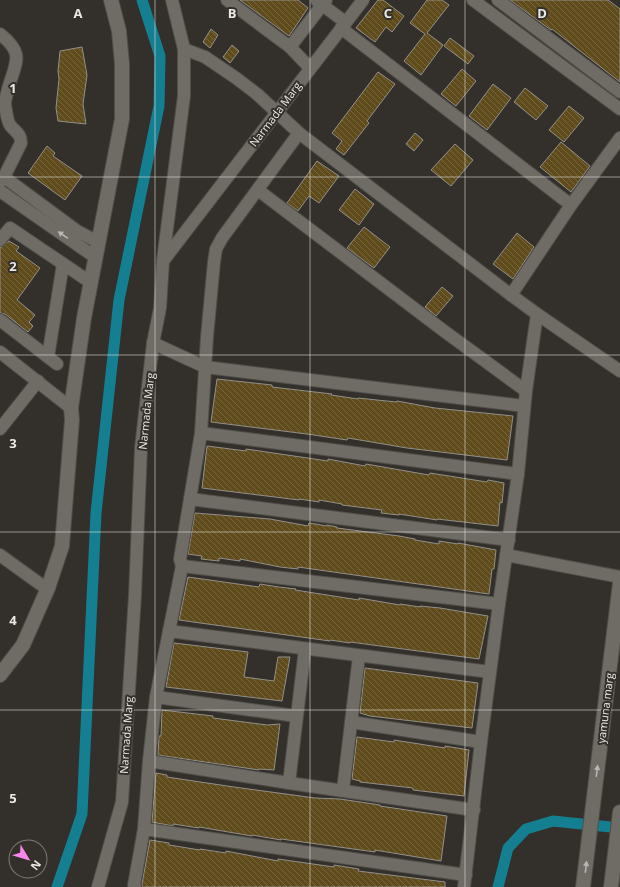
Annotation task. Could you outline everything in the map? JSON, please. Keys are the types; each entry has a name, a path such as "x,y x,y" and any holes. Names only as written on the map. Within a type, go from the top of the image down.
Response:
{"street":[{"path":"0,675 23,645 47,589 62,546 72,420 71,408 90,282 122,119 122,64 119,31 111,0"},
{"path":"163,261 184,96 184,49 172,0"},
{"path":"227,0 290,47 310,68"},
{"name":"Narmada Marg","path":"98,887 122,802 135,595 142,448 154,343 160,308 163,261 363,0"},
{"path":"473,0 620,109"},
{"path":"498,0 620,92"},
{"path":"290,47 321,2 343,25 571,205"},
{"path":"0,34 15,49 17,58 6,94 5,121 18,132 21,138 21,143 2,180 77,231 98,242"},
{"path":"184,49 205,57 236,78 257,94 299,133 511,295 620,371"},
{"path":"135,887 134,885 144,829 149,760 156,697 182,566 180,559 201,433 205,367 216,249 222,238 299,133"},
{"path":"511,295 571,205 620,138"},
{"path":"258,190 526,391"},
{"path":"0,191 95,257"},
{"path":"0,240 10,228 90,282"},
{"path":"0,320 52,361 63,264"},
{"path":"144,829 465,881 498,604 518,474 524,406 537,314"},
{"path":"154,343 205,367 524,406"},
{"path":"0,352 71,408"},
{"path":"0,429 38,381"},
{"path":"201,433 518,474"},
{"path":"190,499 509,540"},
{"path":"0,555 47,589"},
{"path":"506,555 620,577"},
{"path":"182,566 498,604"},
{"name":"yamuna marg","path":"583,887 620,582"},
{"path":"169,631 490,672"},
{"path":"289,783 305,649"},
{"path":"343,790 359,656"},
{"path":"156,697 296,716"},
{"path":"352,722 481,742"},
{"path":"149,760 289,783 474,810"},
{"path":"611,887 620,813"}],"building":[{"path":"240,0 298,0 308,8 289,36"},
{"path":"378,0 383,0 404,16 392,32 386,27 375,42 356,28"},
{"path":"427,0 442,0 449,5 427,33 443,45 421,75 404,61 425,34 410,23"},
{"path":"510,0 608,0 620,9 620,82 552,29 551,30"},
{"path":"211,29 218,35 210,48 203,42"},
{"path":"450,38 474,56 468,64 444,46"},
{"path":"232,45 239,51 230,63 223,57"},
{"path":"82,47 87,75 83,104 86,124 58,121 56,108 60,51"},
{"path":"462,69 476,81 456,106 441,94"},
{"path":"378,72 395,84 367,121 369,123 344,155 336,149 342,141 332,133"},
{"path":"493,84 511,98 487,130 469,116"},
{"path":"525,88 548,106 536,120 514,102"},
{"path":"569,106 584,118 564,142 549,130"},
{"path":"415,133 423,140 414,151 406,144"},
{"path":"561,142 590,166 571,192 540,167"},
{"path":"455,144 473,160 451,186 431,170"},
{"path":"47,146 55,153 53,156 82,176 65,200 28,173"},
{"path":"317,161 339,176 319,203 309,196 298,211 287,203"},
{"path":"355,189 374,204 359,225 339,210"},
{"path":"364,227 390,247 374,268 347,248"},
{"path":"517,233 534,247 513,279 493,264"},
{"path":"9,241 19,247 16,251 40,268 17,300 35,315 29,322 33,326 28,332 5,314 0,313 0,248"},
{"path":"442,287 453,296 436,316 425,307"},
{"path":"217,379 272,385 272,387 332,394 331,395 358,399 397,401 435,408 513,416 507,460 407,448 348,438 347,440 211,422"},
{"path":"207,446 246,451 246,449 328,461 328,459 429,475 430,473 487,482 488,480 504,483 502,503 500,502 498,526 381,513 382,510 342,505 319,500 319,502 299,500 202,488"},
{"path":"195,513 270,519 308,526 309,523 327,525 337,528 399,536 439,544 439,541 496,550 489,594 298,567 298,569 280,567 240,559 240,561 219,558 219,561 201,559 202,556 188,554"},
{"path":"188,577 259,587 260,584 359,600 359,598 400,605 440,608 488,616 479,659 350,642 330,641 179,620"},
{"path":"174,643 248,652 244,677 274,681 278,657 290,657 282,701 166,687"},
{"path":"365,668 478,683 472,728 370,716 360,713"},
{"path":"162,710 213,716 213,718 267,725 280,724 274,770 259,770 158,755 159,736 161,736"},
{"path":"357,737 394,742 394,740 469,750 464,796 360,782 352,779"},
{"path":"156,773 167,775 167,777 234,787 315,798 340,799 447,816 441,861 375,850 375,852 252,836 199,827 173,824 173,826 152,822"},
{"path":"150,840 200,850 226,853 226,851 278,861 278,859 334,867 334,865 359,869 358,871 445,882 445,887 142,887"}],"waterway":[{"path":"57,887 82,814 96,513 119,300 159,106 160,56 142,0"},
{"path":"498,887 508,848 526,829 553,821 620,828"}]}
